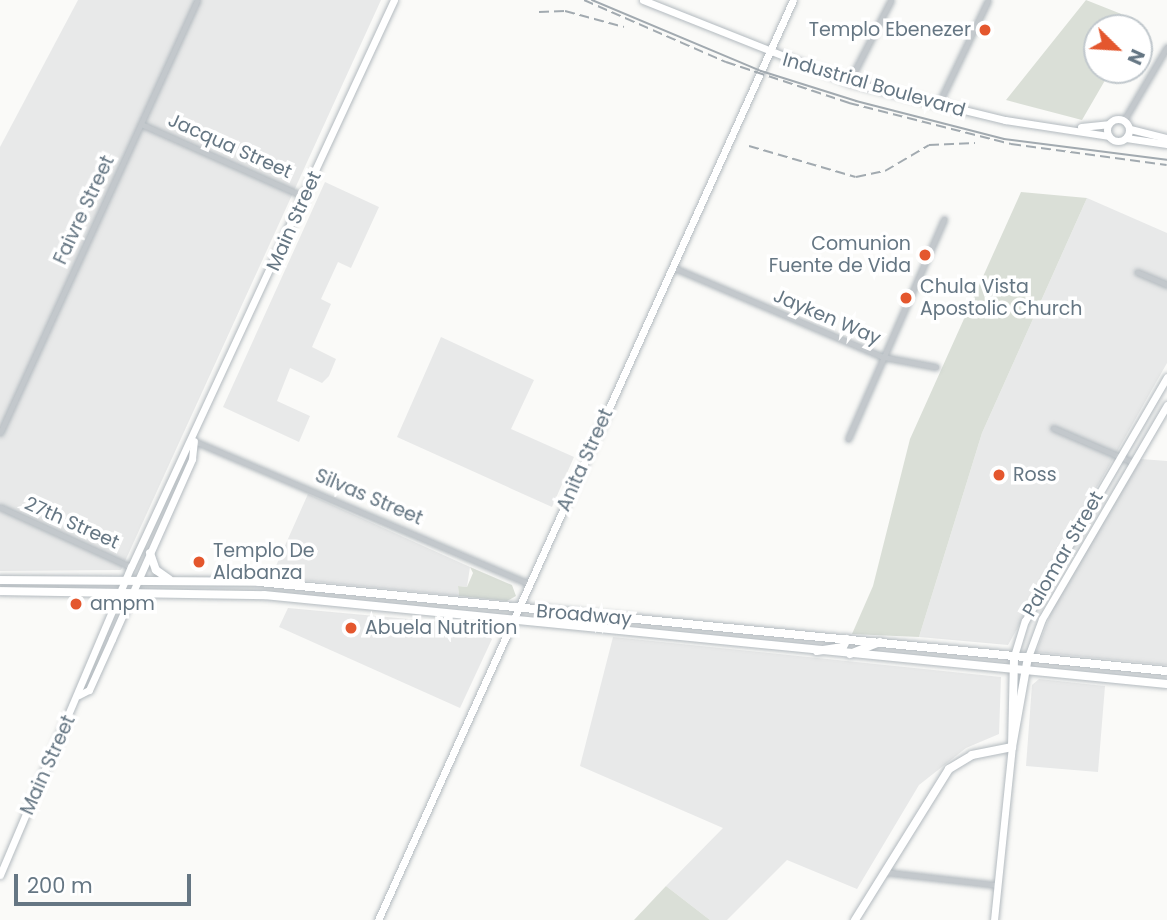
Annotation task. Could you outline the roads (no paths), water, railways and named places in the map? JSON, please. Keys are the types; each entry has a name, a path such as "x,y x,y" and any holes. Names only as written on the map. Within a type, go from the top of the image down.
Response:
{"main road":[{"name":"Main Street","path":"0,875 79,695 125,580 194,441 394,0"},
{"name":"Industrial Boulevard","path":"643,0 769,54 849,82 938,105 1167,144"},
{"name":"Anita Street","path":"378,920 793,0"},
{"name":"Industrial Boulevard","path":"1073,129 1124,120"},
{"path":"1124,120 1130,129 1167,138"},
{"path":"1108,124 1108,136"},
{"path":"1126,138 1130,129"},
{"name":"Palomar Street","path":"1012,747 1013,671 1019,632 1167,377"},
{"name":"Palomar Street","path":"994,920 1012,747 1032,638 1167,405"},
{"name":"Main Street","path":"79,695 89,690 150,553 194,441"},
{"path":"150,553 156,570 172,580"},
{"name":"Broadway","path":"0,580 172,580 361,593 1167,671"},
{"name":"Broadway","path":"0,591 134,590 358,604 1013,671 1167,684"},
{"path":"358,604 361,593"},
{"path":"708,639 709,626"},
{"path":"817,651 843,646 847,639"},
{"path":"850,654 880,642"},
{"path":"855,920 949,769 972,755 1012,747"}],"street":[{"name":"Faivre Street","path":"0,433 197,0"},
{"path":"849,82 891,0"},
{"path":"938,105 988,0"},
{"path":"1124,120 1167,47"},
{"name":"Jacqua Street","path":"141,124 305,197"},
{"path":"848,439 944,219"},
{"name":"Jayken Way","path":"671,266 883,357 936,367"},
{"path":"1138,272 1167,285"},
{"path":"1053,428 1132,462"},
{"name":"Silvas Street","path":"194,441 529,584"},
{"name":"27th Street","path":"0,507 131,567"},
{"path":"884,872 997,885"}],"tram line":[{"path":"592,0 761,71 856,101 1004,139 1167,160"}],"railway":[{"path":"584,0 726,62 849,103 1011,144 1167,165"},
{"path":"539,12 565,11 624,27"},
{"path":"749,146 856,177 885,171 929,145 975,143"}],"place":[{"name":"Templo Ebenezer","path":"985,30"},
{"name":"Comunion Fuente de Vida","path":"925,255"},
{"name":"Chula Vista Apostolic Church","path":"906,298"},
{"name":"Ross","path":"999,475"},
{"name":"Templo De Alabanza","path":"199,562"},
{"name":"ampm","path":"76,604"},
{"name":"Abuela Nutrition","path":"351,628"}]}
